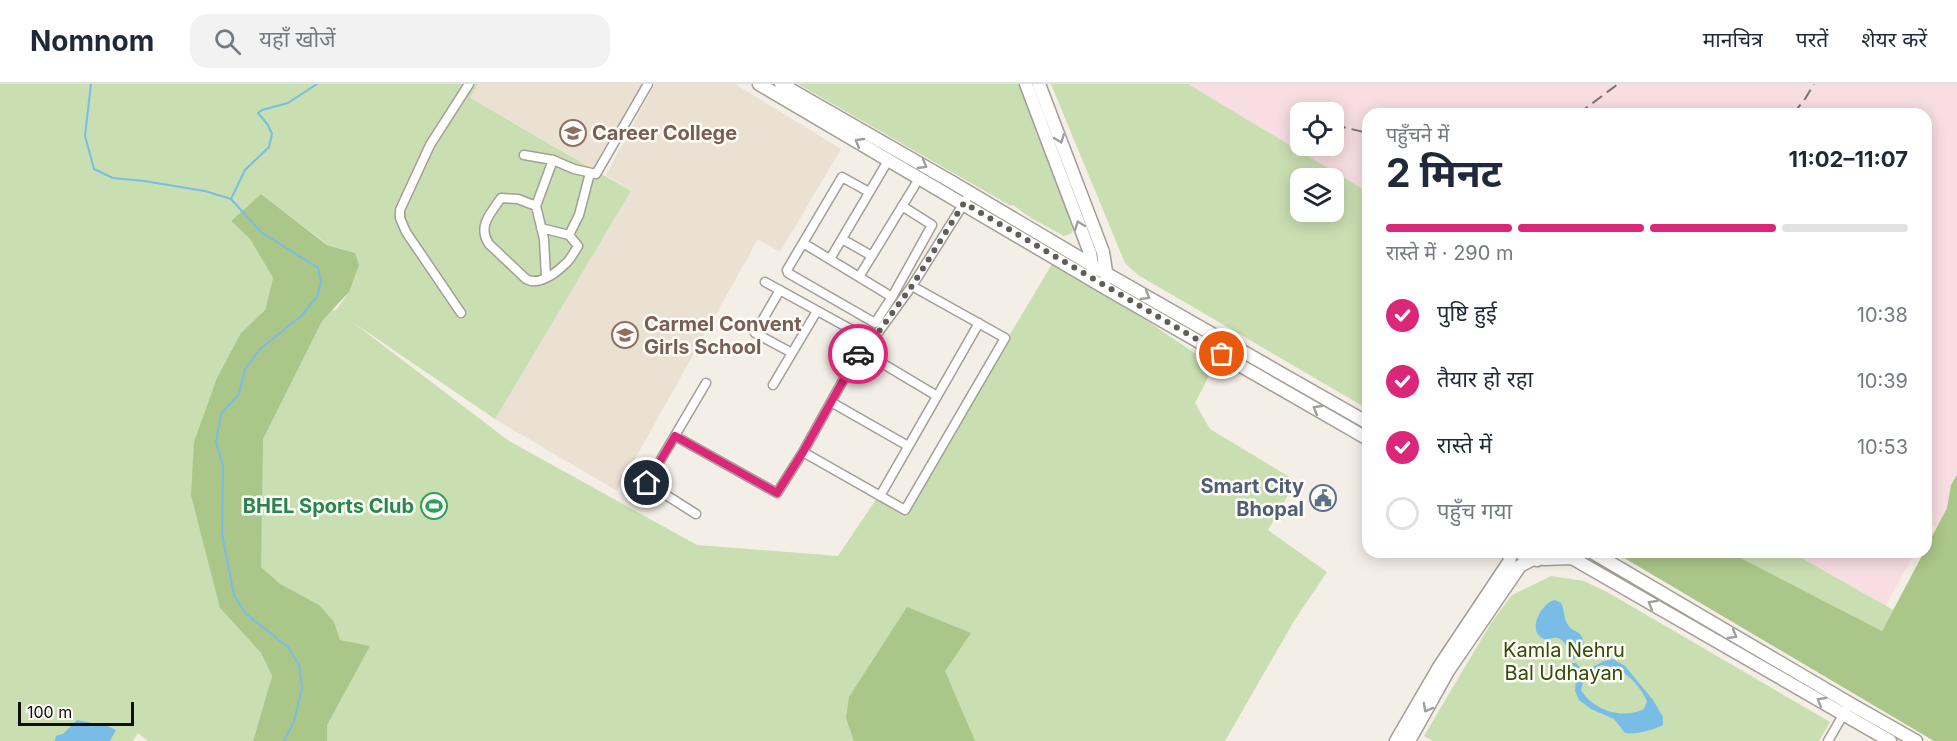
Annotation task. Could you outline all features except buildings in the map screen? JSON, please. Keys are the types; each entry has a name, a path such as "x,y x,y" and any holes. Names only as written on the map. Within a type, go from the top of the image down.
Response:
{"main road":[{"path":"759,84 843,126 967,198 1014,226 1109,290 1362,435"},
{"path":"782,84 889,159 920,177 967,198"},
{"path":"1026,84 1086,242 1094,281"},
{"path":"1039,84 1103,252 1109,290"},
{"path":"1014,226 1092,265 1362,420"},
{"path":"1409,741 1483,611 1510,558"},
{"path":"1396,741 1439,667 1520,566 1539,559 1572,558 1847,709 1916,741"},
{"path":"1602,558 1847,709 1890,741"}],"street":[{"path":"461,313 406,232 400,218 400,210 430,144 469,84"},
{"path":"524,155 553,160 574,169 597,174 648,84"},
{"path":"830,259 889,159"},
{"path":"546,277 541,228 536,206 553,160"},
{"path":"569,235 579,215 590,173"},
{"path":"869,192 842,177 788,267 788,273 875,323 932,225 903,206"},
{"path":"859,277 920,177"},
{"path":"536,206 518,200 501,198 484,224 485,238 526,279 533,282 566,265 578,246 569,235 541,228"},
{"path":"675,436 777,493 803,452 860,350 872,341 912,286 967,198"},
{"path":"842,239 872,256"},
{"path":"803,243 892,297"},
{"path":"765,282 872,341"},
{"path":"803,452 906,510 1005,338 912,286"},
{"path":"780,290 755,333 792,353"},
{"path":"773,385 817,311"},
{"path":"879,496 979,323"},
{"path":"860,350 937,396"},
{"path":"696,514 647,483 706,383"},
{"path":"831,402 908,446"},
{"path":"1828,741 1847,709"}],"shaded area":[{"name":"Career College","path":"478,84 643,84 594,169 470,98"},
{"name":"Carmel Convent Girls School","path":"655,84 735,84 841,149 780,252 758,239 617,491 495,419 631,191 606,175"},
{"path":"1188,84 1957,84 1957,539 1932,525 1932,108 1362,108 1362,188 1344,178 1344,168 1328,168 1308,156 1344,156 1344,102 1290,102 1290,145"},
{"path":"1801,558 1912,558 1885,607"}],"green space":[{"path":"0,84 478,84 470,98 631,191 495,419 351,321 509,441 697,545 838,556 877,498 903,514 1055,259 1214,366 1195,403 1210,429 1296,481 1268,530 1327,572 1294,621 1225,741 305,741 247,595 236,414 321,311 336,310 349,292 355,253 328,245 261,194 231,221 250,239 273,278 265,310 241,333 220,608 261,653 272,676 253,741 148,741 138,733 133,741 0,741"},
{"path":"798,84 1023,84 1054,165 1049,169 1052,170 1073,226 1072,233 1064,236"},
{"path":"1051,84 1188,84 1290,145 1290,156 1308,156 1328,168 1290,168 1290,222 1344,222 1344,178 1362,188 1362,406 1138,275 1125,263"},
{"path":"261,194 327,245 355,253 359,265 349,292 322,321 263,439 261,567 280,584 319,605 334,622 340,640 370,646 327,725 327,741 253,741 272,676 261,653 220,608 191,495 194,442 217,378 241,333 265,310 273,278 250,239 231,221"},
{"path":"1957,475 1957,741 1934,741 1624,558 1741,558 1882,631 1921,558 1932,558 1932,537 1947,508 1951,485"},
{"path":"1588,558 1593,558 1839,702 1837,706"},
{"path":"1741,558 1802,558 1893,610 1882,631"},
{"name":"Kamla Nehru Bal Udhayan","path":"1551,576 1584,581 1607,592 1830,722 1819,741 1433,741 1424,736 1491,623 1512,595"},
{"path":"907,607 971,633 945,671 975,741 854,741 846,718 849,697"}],"water":[{"path":"1555,600 1561,603 1565,619 1571,629 1582,638 1584,652 1579,657 1573,659 1565,643 1560,639 1544,639 1538,634 1536,623 1541,611"},
{"path":"1613,659 1625,666 1653,700 1663,717 1663,725 1644,732 1625,733 1614,719 1591,709 1579,700 1575,691 1576,678 1572,663 1576,663 1581,669 1586,669","holes":["1601,665 1622,672 1639,688 1647,701 1644,709 1618,713 1600,708 1586,697 1581,690 1585,677"]},
{"path":"77,720 116,730 110,741 55,741 56,736 63,734"}],"waterway":[{"path":"91,84 85,136 94,169 113,178 205,191 231,199 261,232 318,268 321,282 317,297 301,316 260,349 245,369 239,394 221,414 216,442 223,466 222,534 234,595 246,614 288,647 299,665 302,688 294,721 284,741"},
{"path":"231,199 245,170 269,147 272,134 258,113 288,103 317,84"}],"railway":[{"path":"1586,108 1618,84"},
{"path":"1798,108 1814,84"},
{"path":"1344,127 1362,132"}],"way so far":[{"path":"858,354 872,341 912,286 964,203 1109,290 1222,354"}],"place":[{"name":"Career College","path":"573,133"},
{"name":"Carmel Convent Girls School","path":"625,335"},
{"name":"Smart City Bhopal","path":"1323,498"},
{"name":"BHEL Sports Club","path":"434,506"}],"route":[{"path":"647,483 675,436 777,493 803,452 858,354"}]}
